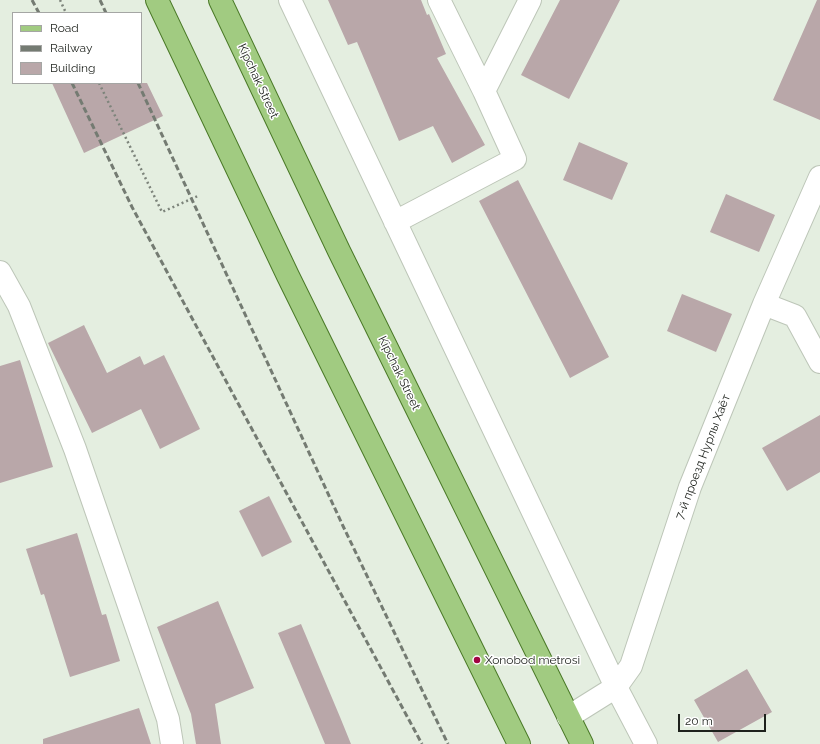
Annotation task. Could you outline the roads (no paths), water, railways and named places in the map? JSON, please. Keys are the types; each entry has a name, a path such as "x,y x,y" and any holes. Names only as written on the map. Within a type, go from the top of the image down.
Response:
{"main road":[{"path":"157,0 288,276 519,744"},
{"name":"Kipchak Street","path":"220,0 339,251 582,744"}],"street":[{"path":"290,0 616,687 646,744"},
{"path":"395,222 515,159 439,0"},
{"path":"484,92 530,0"},
{"name":"7-й проезд Нурлы Хаёт","path":"568,717 616,687 632,666 690,487 764,304 820,177"},
{"path":"0,272 19,306 75,449 168,719 172,744"},
{"path":"764,304 795,316 820,362"}],"railway":[{"path":"32,0 38,12"},
{"path":"100,0 106,12"},
{"path":"72,84 132,207 422,744"},
{"path":"138,84 343,526 448,744"}],"place":[{"name":"Xonobod metrosi","path":"477,660"}]}
